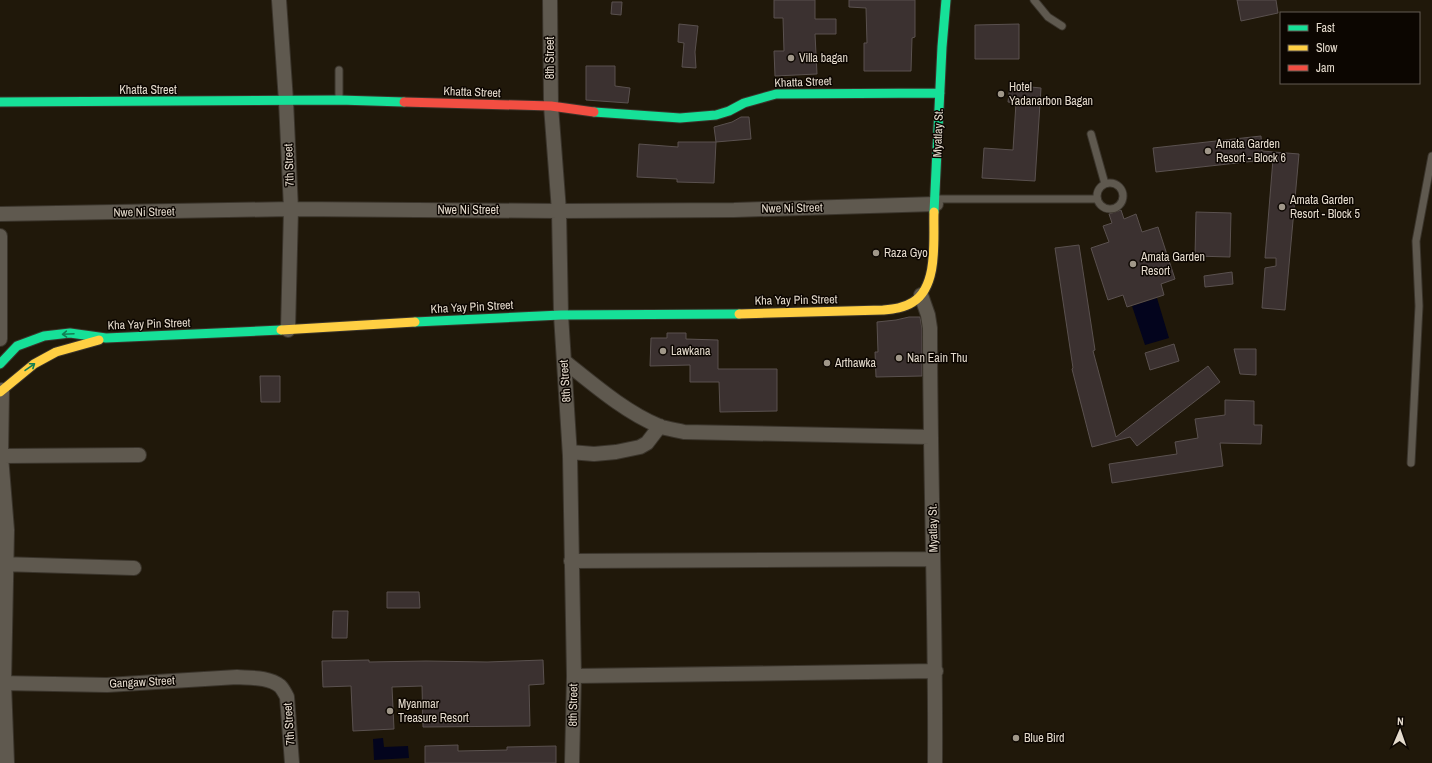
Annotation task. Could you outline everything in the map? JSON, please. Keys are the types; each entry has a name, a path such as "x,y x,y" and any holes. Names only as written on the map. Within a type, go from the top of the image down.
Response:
{"street":[{"name":"7th Street","path":"279,0 291,209 288,330"},
{"name":"8th Street","path":"550,0 551,106 559,211 561,315 570,452 574,676 572,763"},
{"name":"Myatlay St.","path":"935,763 936,672 930,437 930,328 928,315 921,295 925,288 932,266 936,202 942,30 945,0"},
{"name":"Khatta Street","path":"0,102 339,100 551,106 596,112 680,118 716,115 729,111 744,103 776,94 940,93"},
{"name":"Nwe Ni Street","path":"0,214 291,209 559,211 742,209 936,202"},
{"path":"0,236 0,339"},
{"name":"Kha Yay Pin Street","path":"0,364 17,346 44,336 70,333 106,338 561,315 721,314 883,310 904,306 915,302 921,295"},
{"path":"7,763 2,683 3,564 8,530 1,456 1,391 34,364 56,352 106,338"},
{"path":"564,361 607,394 642,417 660,426 684,432 930,437"},
{"path":"570,452 594,454 616,452 640,447 647,443 660,426"},
{"path":"1,456 139,455"},
{"path":"571,561 933,560"},
{"path":"3,564 134,568"},
{"path":"574,676 936,672"},
{"name":"Gangaw Street","path":"2,683 107,684 237,677 257,678 274,682 282,687"},
{"name":"7th Street","path":"282,687 287,697 292,763"}],"lane":[{"path":"1034,0 1048,17 1062,26"},
{"path":"339,70 339,100"},
{"path":"1091,134 1105,184"},
{"path":"1411,463 1419,306 1416,241 1432,156"},
{"path":"1110,183 1118,185 1123,193 1122,202 1119,206 1110,209 1102,206 1097,199 1098,190 1105,184 1110,183"},
{"path":"936,202 1097,199"}],"water":[{"path":"1157,298 1169,338 1145,345 1132,306"},
{"path":"383,738 384,747 408,746 409,758 374,760 373,739"}],"building":[{"path":"774,0 815,0 815,19 836,19 836,34 815,34 817,74 775,76 774,51 784,51 783,18 774,18"},
{"path":"849,0 915,0 915,37 912,38 911,71 864,71 864,43 867,43 866,8 849,7"},
{"path":"1237,0 1276,0 1278,13 1241,21"},
{"path":"612,2 622,2 621,15 611,14"},
{"path":"679,24 698,26 695,52 696,68 682,67 684,43 678,42"},
{"path":"1019,24 1019,59 975,59 975,25"},
{"path":"586,66 615,66 615,86 630,88 628,103 586,100"},
{"path":"1010,85 1041,88 1035,181 982,178 984,148 1013,150 1016,103 1008,102"},
{"path":"741,117 749,117 751,139 716,142 714,127 732,122"},
{"path":"1261,136 1262,151 1299,154 1285,310 1262,308 1265,268 1276,266 1276,258 1265,258 1273,159 1156,172 1153,148"},
{"path":"678,142 716,142 714,183 677,182 677,179 637,177 639,144 678,147"},
{"name":"Amata Garden Resort","path":"1121,210 1124,219 1136,214 1142,232 1158,227 1175,279 1161,284 1164,295 1127,307 1123,295 1108,300 1091,248 1109,242 1103,226 1112,223 1109,214"},
{"path":"1196,212 1231,213 1230,257 1195,256"},
{"path":"1079,245 1095,350 1093,351 1116,437 1208,366 1220,382 1137,446 1130,437 1092,447 1072,369 1055,248"},
{"path":"1232,272 1233,284 1205,287 1204,276"},
{"path":"909,317 920,317 922,329 922,376 876,377 875,352 878,352 877,322"},
{"path":"667,333 686,333 686,339 718,340 718,369 777,369 777,411 720,412 719,382 690,382 690,365 650,366 651,338 667,338"},
{"path":"1174,344 1179,361 1150,370 1145,353"},
{"path":"1234,349 1256,349 1256,375 1240,374"},
{"path":"260,376 280,376 280,402 261,402"},
{"path":"1225,400 1254,401 1254,425 1262,425 1261,444 1220,443 1223,466 1112,483 1109,464 1177,454 1175,442 1198,438 1195,419 1225,415"},
{"path":"387,592 419,592 420,608 387,608"},
{"path":"333,611 348,611 347,638 332,638"},
{"path":"369,660 369,662 487,662 543,660 544,684 529,685 530,726 423,727 422,686 392,687 394,729 353,731 351,686 323,687 322,661"},
{"path":"458,745 458,751 507,750 507,747 556,746 556,763 425,763 425,746"}],"traffic: fast":[{"path":"934,212 942,47 946,0"},
{"path":"594,112 680,118 716,115 729,111 744,103 776,94 940,93"},
{"path":"0,102 339,100 404,102"},
{"path":"415,322 561,315 739,314"},
{"path":"0,364 17,346 44,336 70,333 106,338 281,330"}],"traffic: slow":[{"path":"739,314 883,310 898,308 910,304 921,295 927,285 931,273 934,248 934,212"},
{"path":"281,330 415,322"},
{"path":"0,392 34,364 56,352 99,340"}],"traffic: jam":[{"path":"404,102 551,106 594,112"}],"place":[{"name":"Villa bagan","path":"791,58"},
{"name":"Hotel Yadanarbon Bagan","path":"1001,94"},
{"name":"Amata Garden Resort - Block 6","path":"1208,151"},
{"name":"Amata Garden Resort - Block 5","path":"1282,207"},
{"name":"Raza Gyo","path":"876,253"},
{"name":"Amata Garden Resort","path":"1133,264"},
{"name":"Lawkana","path":"663,351"},
{"name":"Nan Eain Thu","path":"899,358"},
{"name":"Arthawka","path":"827,363"},
{"name":"Myanmar Treasure Resort","path":"390,711"},
{"name":"Blue Bird","path":"1016,738"}]}
